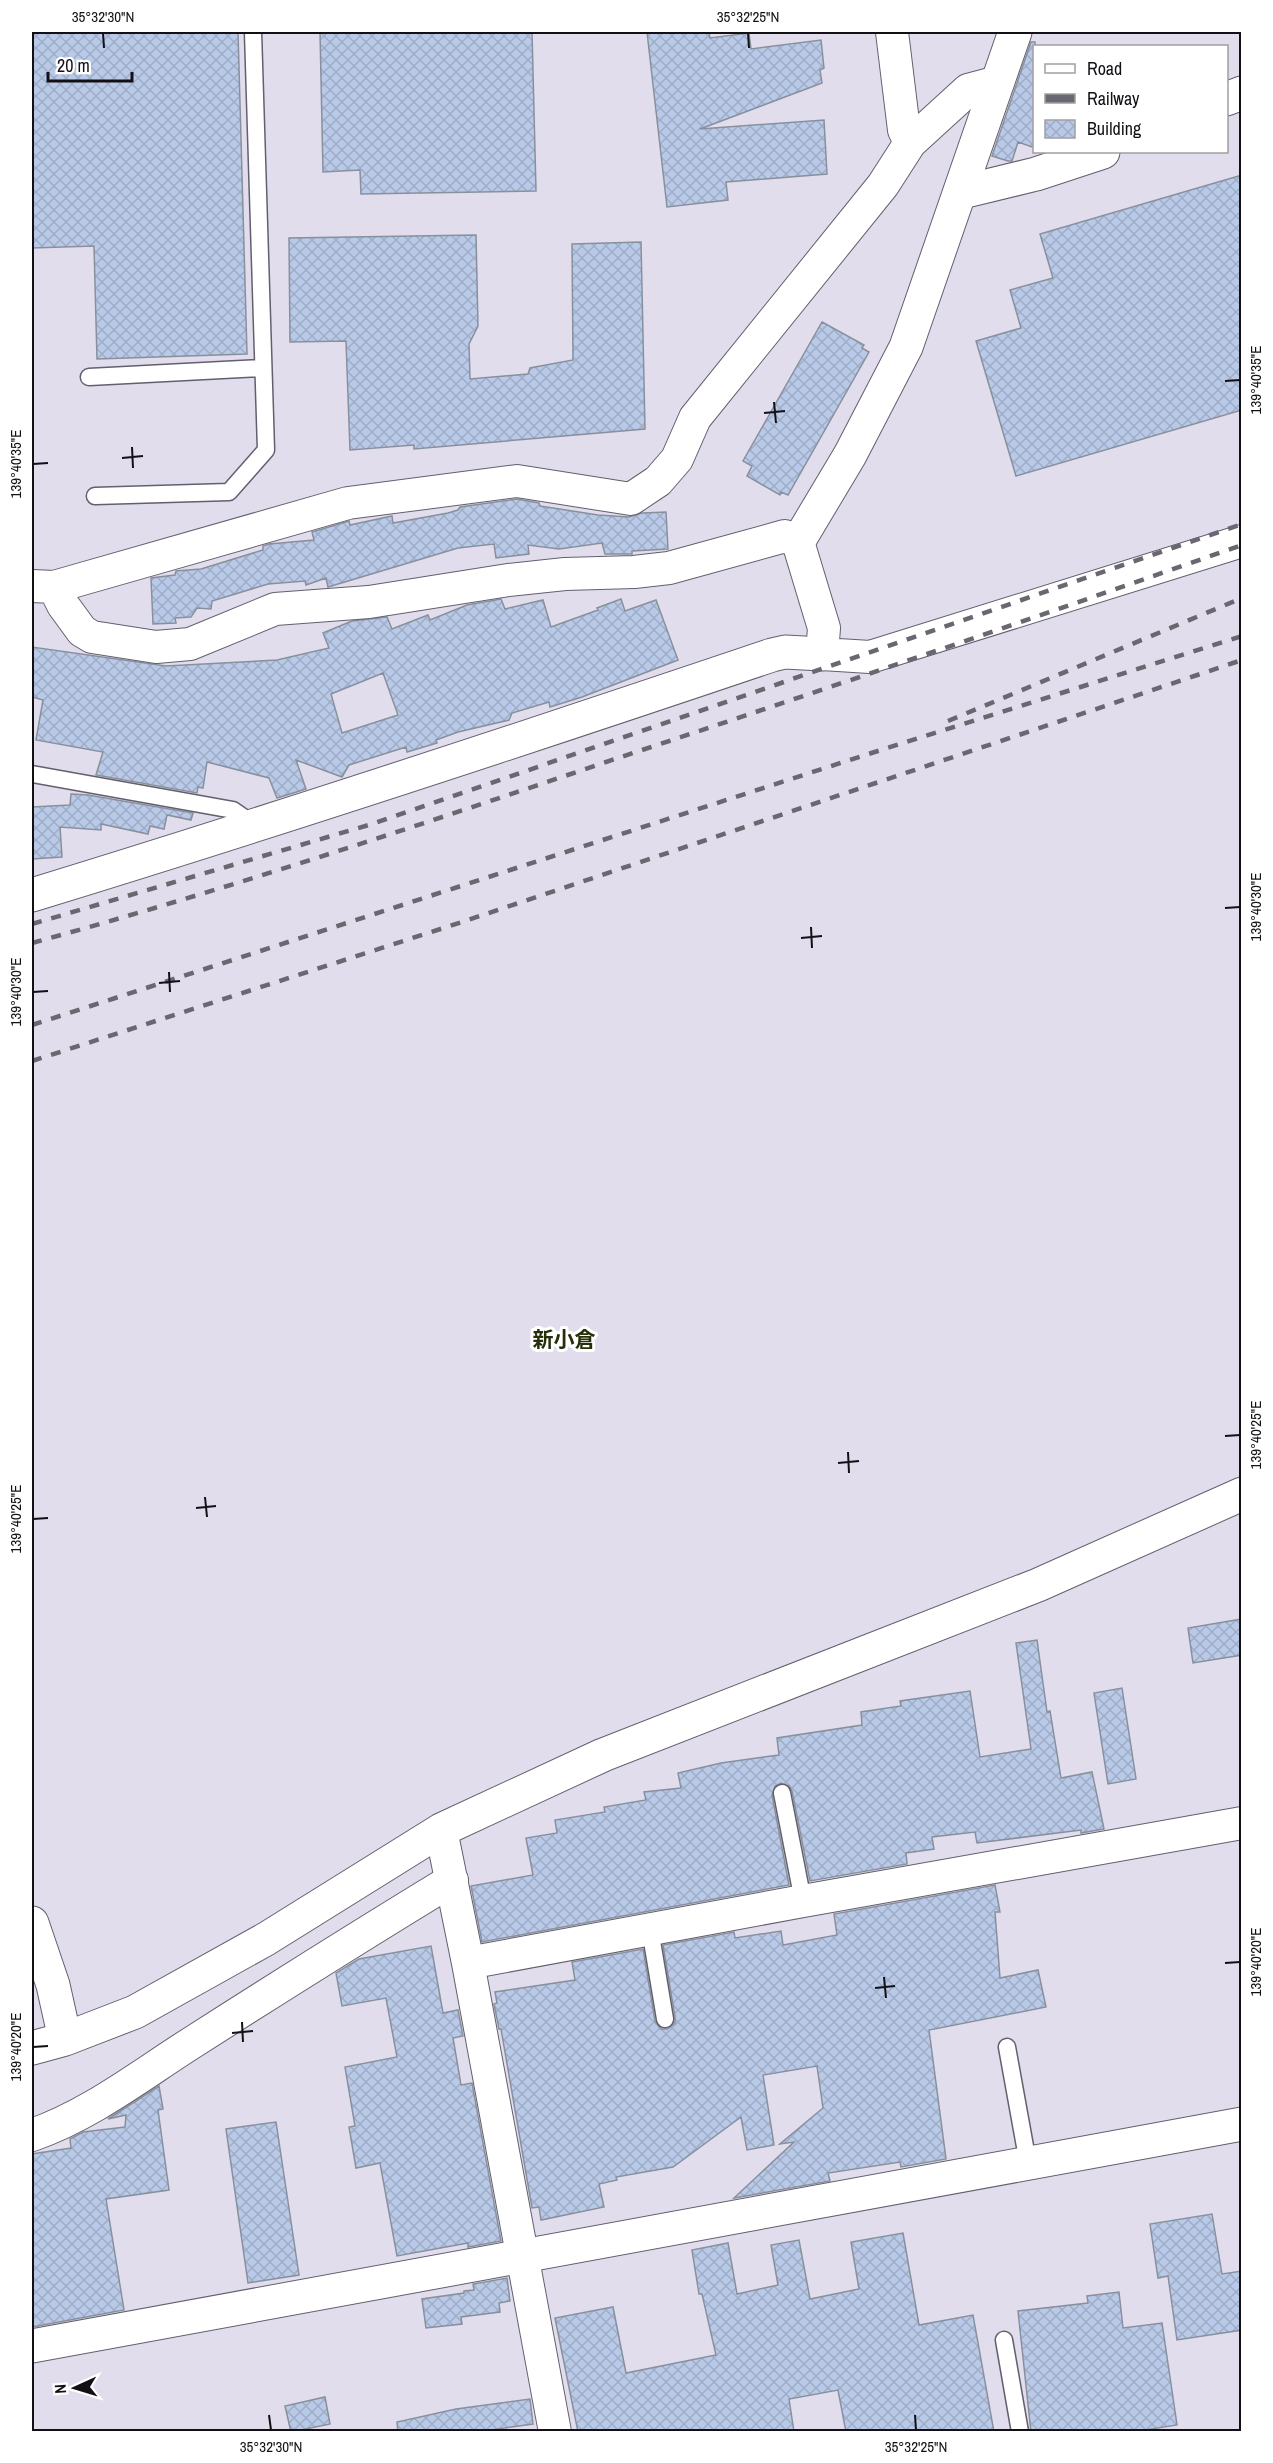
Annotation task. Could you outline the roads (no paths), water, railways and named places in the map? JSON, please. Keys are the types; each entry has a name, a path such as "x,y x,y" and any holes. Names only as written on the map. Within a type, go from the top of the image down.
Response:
{"street":[{"path":"892,32 904,130 910,143"},
{"path":"822,654 824,628 798,542 850,455 906,347 962,192 1015,32"},
{"path":"43,587 348,503 517,481 631,499 658,481 677,459 695,418 883,185 910,143 968,90 998,82"},
{"path":"1228,99 1242,93"},
{"path":"962,192 1036,174 1100,153"},
{"path":"43,587 63,605 82,631 92,637 156,647 190,644 274,609 369,602 508,580 565,574 634,572 669,568 785,536 798,542"},
{"path":"32,894 256,827 525,740 772,655 785,652 870,657 887,653 1242,541"},
{"path":"32,2048 65,2039 145,2006 266,1939 441,1830 603,1755 1038,1585 1242,1494"},
{"path":"468,1963 1242,1823"},
{"path":"441,1830 555,2432"},
{"path":"32,2135 57,2126 103,2100 452,1880"},
{"path":"32,1923 53,1985 65,2039"},
{"path":"32,2346 1242,2124"}],"lane":[{"path":"95,496 229,492 266,450 253,32"},
{"path":"89,377 263,368"},
{"path":"32,774 233,810 256,827"},
{"path":"782,1793 803,1901"},
{"path":"650,1929 665,2019"},
{"path":"1007,2047 1028,2163"},
{"path":"1004,2340 1020,2432"}],"railway":[{"path":"32,924 372,824 1242,524"},
{"path":"32,943 179,901 399,831 852,680 1242,545"},
{"path":"948,721 1242,598"},
{"path":"32,1025 862,756 1242,636"},
{"path":"32,1061 462,922 1242,660"}],"district":[{"name":"新小倉","path":"564,1340"}]}
